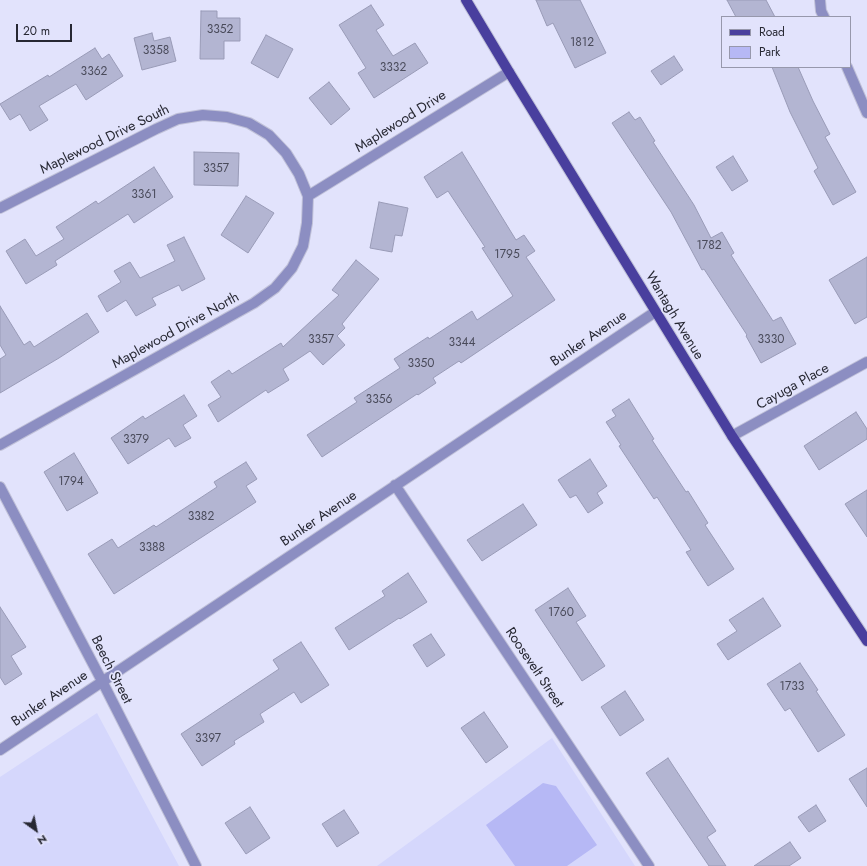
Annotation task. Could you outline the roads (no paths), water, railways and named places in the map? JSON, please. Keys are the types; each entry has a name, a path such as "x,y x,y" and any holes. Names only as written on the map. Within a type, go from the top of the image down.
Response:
{"main road":[{"name":"Wantagh Avenue","path":"466,0 732,436 867,641"}],"street":[{"path":"820,0 821,11 824,16"},
{"path":"846,68 867,113"},
{"name":"Maplewood Drive","path":"308,196 509,72"},
{"name":"Maplewood Drive South","path":"0,208 156,129 178,119 202,115 227,117 249,123 269,135 286,153 299,174 308,196"},
{"name":"Maplewood Drive North","path":"0,445 254,304 275,288 292,268 303,246 307,223 308,196"},
{"name":"Bunker Avenue","path":"0,750 655,312"},
{"name":"Cayuga Place","path":"732,436 867,362"},
{"name":"Roosevelt Street","path":"395,485 649,866"},
{"name":"Beech Street","path":"0,487 102,681 196,866"}]}
